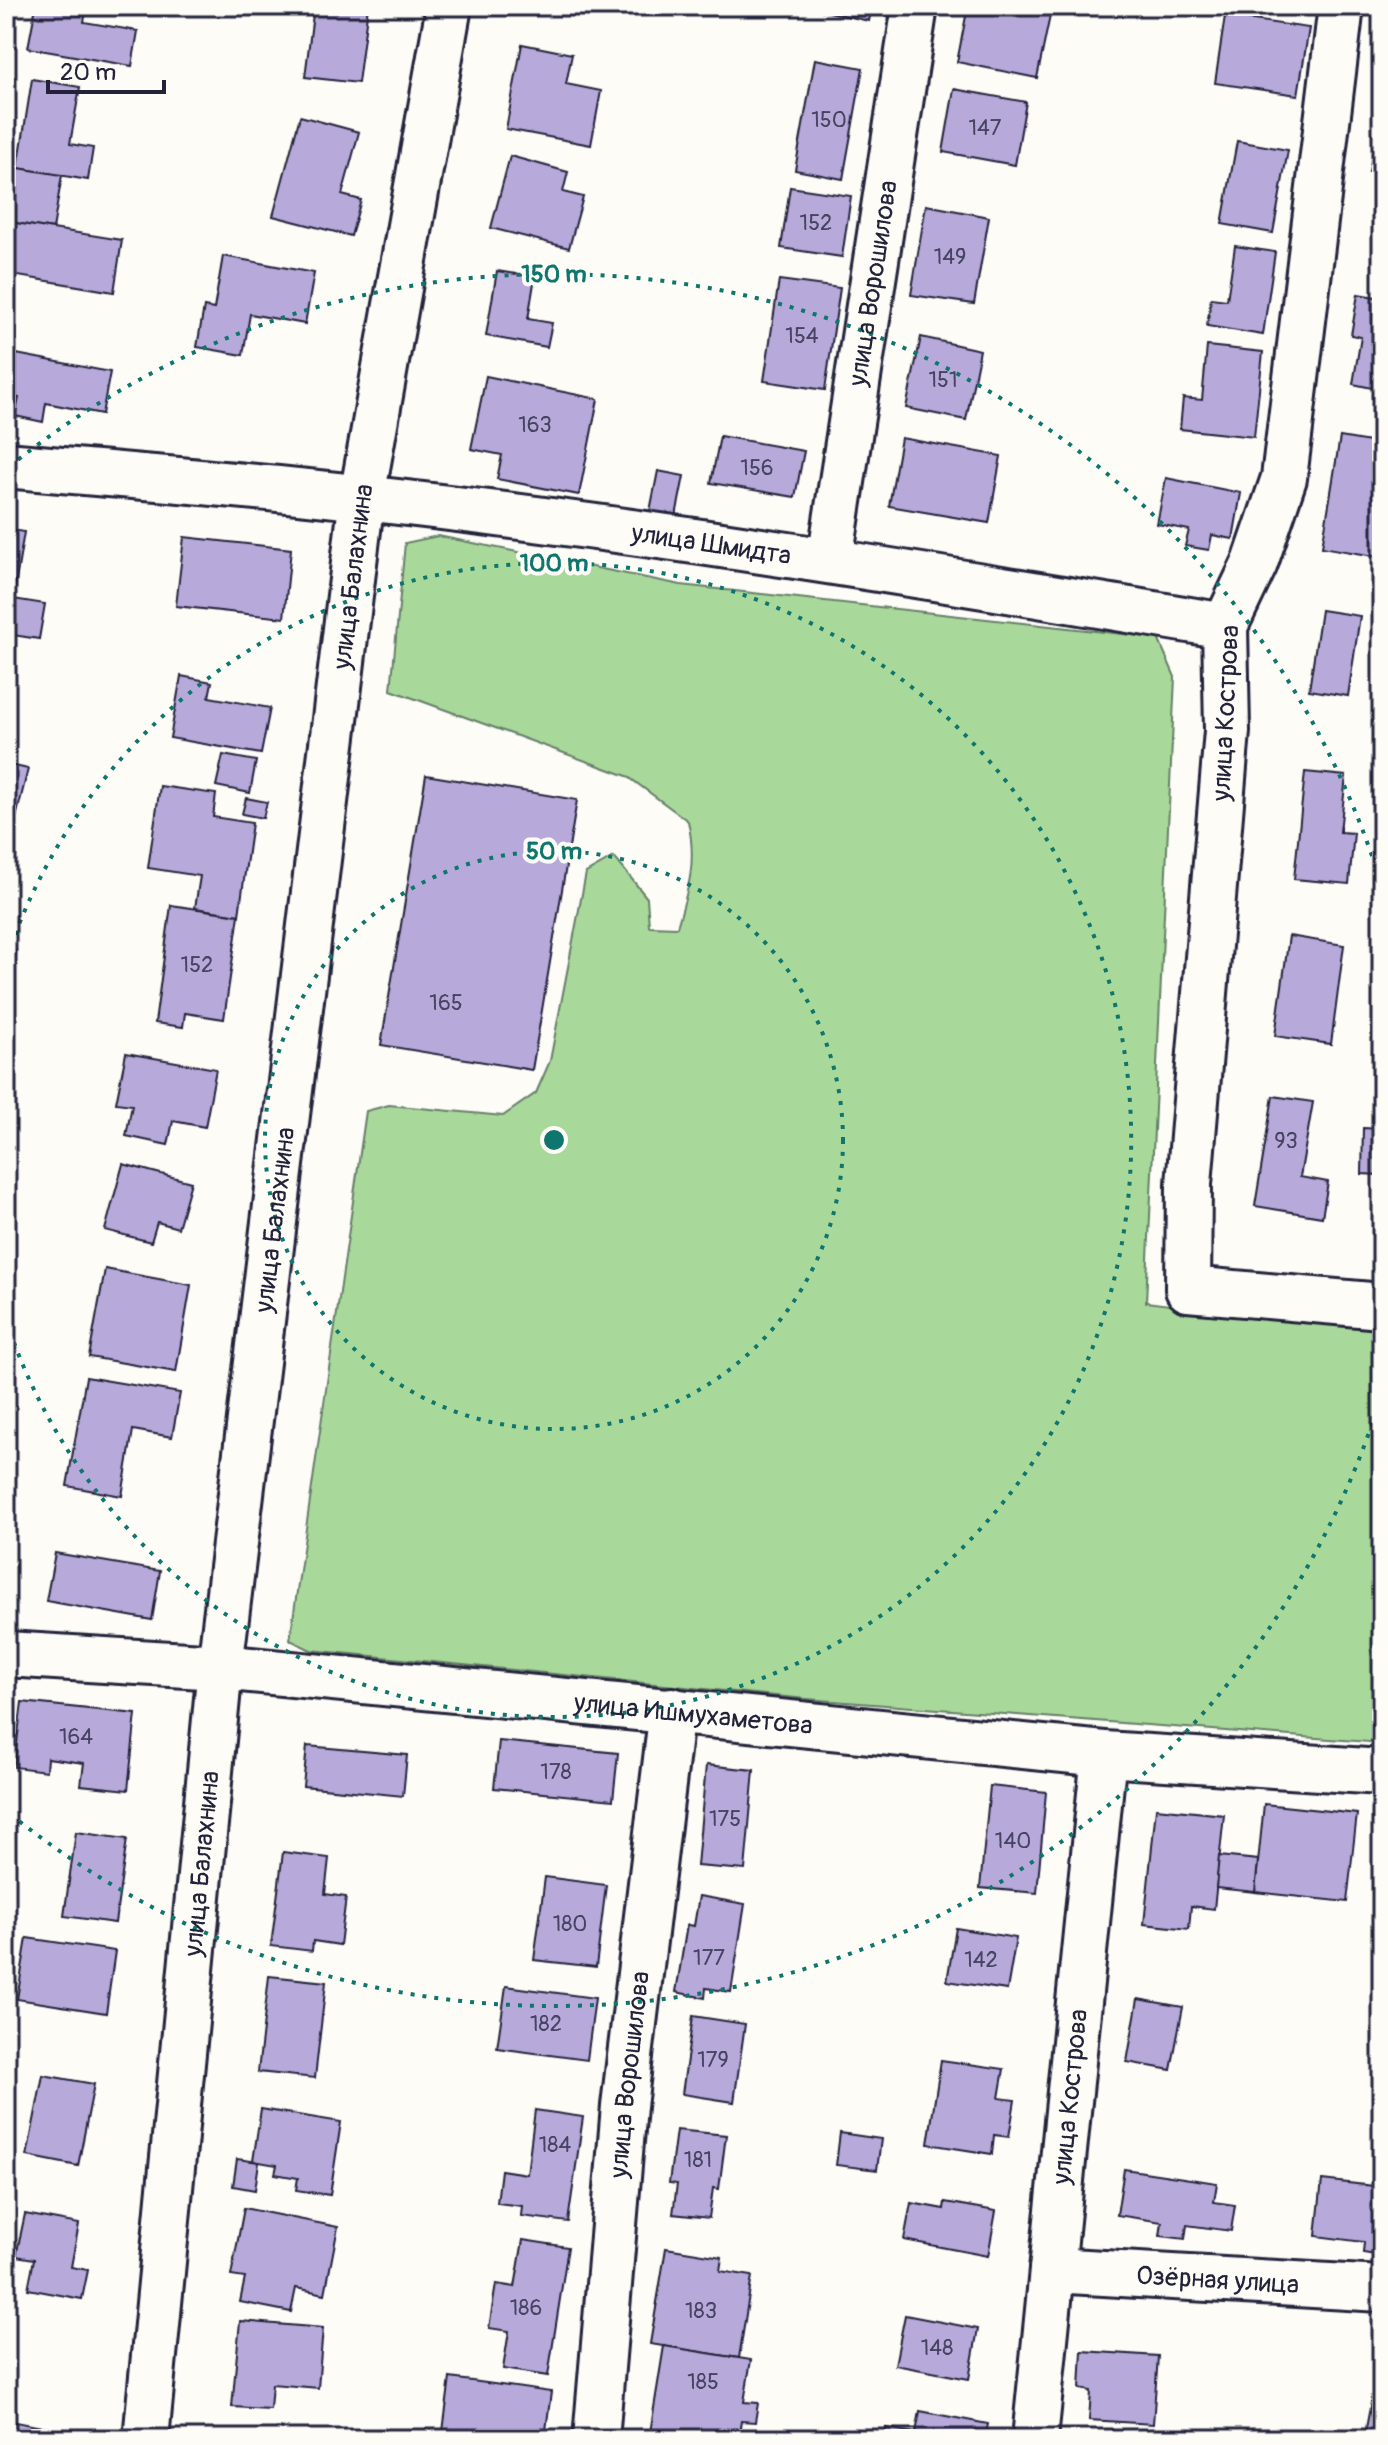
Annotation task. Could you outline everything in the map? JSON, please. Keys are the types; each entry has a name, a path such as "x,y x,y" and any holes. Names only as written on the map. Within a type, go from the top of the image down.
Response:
{"street":[{"name":"улица Балахнина","path":"146,2439 220,1667 362,497 449,6"},
{"name":"улица Ворошилова","path":"830,560 915,6"},
{"name":"улица Кострова","path":"1341,6 1284,478 1255,563 1225,626 1227,731 1189,1184 1188,1289 1382,1306"},
{"name":"улица Шмидта","path":"6,465 362,497 830,560 1225,626"},
{"name":"улица Ишмухаметова","path":"6,1654 220,1667 1104,1754 1382,1772"},
{"name":"улица Ворошилова","path":"596,2439 624,2106 672,1710"},
{"name":"улица Кострова","path":"1035,2439 1104,1754"},
{"name":"Озёрная улица","path":"1052,2270 1382,2289"}],"green space":[{"path":"438,536 681,585 1158,638 1175,677 1146,1302 1223,1312 1382,1325 1382,1743 807,1699 311,1650 290,1640 366,1111 389,1105 503,1116 536,1093 550,1061 586,873 614,857 647,898 649,926 677,927 690,874 692,849 688,821 627,776 391,690 405,543"}],"building":[{"path":"36,6 87,6 84,22 138,31 132,66 28,48"},
{"path":"314,6 368,6 358,83 305,77"},
{"path":"802,6 872,6 869,21"},
{"path":"968,6 1052,6 1037,78 957,62"},
{"path":"1225,16 1309,28 1298,95 1215,83"},
{"path":"522,44 572,54 566,84 601,91 591,145 506,129"},
{"path":"815,59 863,68 843,179 795,170"},
{"path":"32,79 80,87 70,144 93,148 88,180 18,168"},
{"path":"954,89 1026,102 1015,165 943,152"},
{"path":"1382,106 1382,175 1369,172"},
{"path":"300,116 359,132 342,195 361,200 351,236 273,216"},
{"path":"1237,141 1288,150 1273,233 1222,224"},
{"path":"510,156 568,172 563,192 583,197 569,248 491,228"},
{"path":"18,168 62,175 53,229 9,222"},
{"path":"790,187 851,196 842,257 781,248"},
{"path":"926,205 989,217 974,304 911,295"},
{"path":"9,222 122,240 114,292 6,274"},
{"path":"1235,246 1275,252 1263,335 1207,326 1211,298 1227,300"},
{"path":"223,256 314,273 305,324 250,314 243,355 197,347 204,307 214,309"},
{"path":"497,271 535,277 528,319 552,323 547,347 486,336"},
{"path":"779,280 840,288 825,390 764,381"},
{"path":"1358,294 1382,298 1382,374 1375,373 1372,388 1353,384 1361,337 1351,335"},
{"path":"921,337 980,350 966,420 906,408"},
{"path":"1207,346 1263,352 1254,437 1180,429 1183,398 1202,400"},
{"path":"6,352 110,372 102,414 46,403 43,422 15,416 19,398 6,395"},
{"path":"486,376 598,399 579,495 497,479 502,455 471,449"},
{"path":"720,436 804,451 795,497 711,483"},
{"path":"1340,437 1382,444 1380,557 1322,547"},
{"path":"901,438 1001,456 989,523 889,506"},
{"path":"658,471 684,476 675,521 649,516"},
{"path":"1166,478 1241,493 1233,539 1212,535 1209,550 1185,546 1189,530 1157,524"},
{"path":"6,529 24,532 13,599 45,604 39,639 6,634"},
{"path":"184,537 291,549 284,618 176,606"},
{"path":"1321,610 1360,616 1348,696 1309,690"},
{"path":"181,676 212,682 209,697 270,708 261,754 170,738"},
{"path":"223,755 256,761 250,793 216,786"},
{"path":"6,764 28,769 13,830 6,828"},
{"path":"1305,772 1346,776 1340,832 1354,833 1349,884 1294,879"},
{"path":"426,775 577,800 532,1070 381,1045"},
{"path":"160,786 216,794 213,817 252,823 239,915 195,908 200,876 148,868"},
{"path":"246,798 267,802 263,818 242,814"},
{"path":"171,905 239,915 224,1019 185,1013 183,1027 155,1023"},
{"path":"1289,936 1344,945 1331,1044 1275,1036"},
{"path":"6,949 16,951 8,998 6,997"},
{"path":"126,1053 216,1069 205,1127 173,1121 168,1145 126,1136 132,1105 116,1103"},
{"path":"1273,1096 1313,1102 1300,1177 1328,1182 1322,1217 1255,1206"},
{"path":"1363,1128 1382,1129 1382,1212 1378,1212 1379,1175 1362,1174"},
{"path":"123,1164 191,1182 178,1228 157,1222 151,1242 105,1230"},
{"path":"105,1269 191,1285 176,1372 89,1357"},
{"path":"86,1377 180,1393 172,1437 133,1430 122,1496 67,1486"},
{"path":"55,1553 160,1571 152,1620 46,1601"},
{"path":"22,1702 136,1714 128,1790 81,1785 84,1763 47,1758 46,1771 14,1767"},
{"path":"499,1741 618,1753 613,1800 494,1788"},
{"path":"307,1746 407,1755 403,1796 303,1786"},
{"path":"706,1765 754,1770 745,1870 697,1866"},
{"path":"990,1786 1046,1792 1037,1893 980,1888"},
{"path":"1264,1804 1357,1814 1347,1902 1255,1892"},
{"path":"1156,1808 1224,1815 1214,1909 1191,1906 1189,1929 1144,1924"},
{"path":"76,1832 127,1839 115,1923 64,1916"},
{"path":"283,1852 329,1858 325,1894 346,1897 340,1945 313,1941 312,1951 271,1946"},
{"path":"1219,1856 1258,1860 1255,1892 1216,1888"},
{"path":"545,1877 606,1885 596,1967 534,1960"},
{"path":"699,1896 745,1904 731,1992 706,1988 705,1998 676,1992 687,1925 694,1926"},
{"path":"956,1928 1016,1938 1007,1990 947,1981"},
{"path":"27,1938 115,1951 106,2013 17,1999"},
{"path":"269,1976 326,1982 315,2078 258,2072"},
{"path":"506,1986 595,1998 587,2060 497,2048"},
{"path":"1138,1999 1183,2007 1171,2070 1127,2062"},
{"path":"693,2016 745,2024 734,2102 682,2094"},
{"path":"941,2060 1004,2069 999,2098 1015,2100 1009,2137 994,2135 992,2154 928,2144"},
{"path":"43,2075 94,2084 78,2166 27,2156"},
{"path":"261,2109 341,2122 330,2195 296,2190 298,2178 275,2174 277,2165 253,2161"},
{"path":"535,2110 583,2117 568,2222 521,2216 522,2206 497,2203 501,2170 527,2174"},
{"path":"676,2130 726,2135 719,2189 713,2188 709,2218 673,2214 677,2184 669,2183"},
{"path":"840,2133 881,2139 877,2170 836,2165"},
{"path":"237,2159 259,2162 255,2190 233,2186"},
{"path":"1124,2169 1217,2183 1214,2202 1235,2205 1231,2231 1187,2225 1185,2239 1160,2236 1162,2222 1117,2215"},
{"path":"1322,2180 1382,2187 1382,2256 1363,2253 1364,2242 1316,2236"},
{"path":"945,2202 996,2211 988,2256 904,2240 911,2203 944,2209"},
{"path":"244,2208 338,2227 325,2294 296,2288 291,2312 240,2302 245,2278 231,2276"},
{"path":"25,2214 79,2224 71,2267 88,2270 82,2299 28,2289 34,2259 16,2256"},
{"path":"523,2240 568,2247 548,2376 503,2369 509,2331 489,2328 496,2284 515,2287"},
{"path":"666,2248 722,2257 720,2271 752,2276 739,2358 650,2344"},
{"path":"905,2315 978,2329 969,2379 895,2365"},
{"path":"240,2321 323,2328 318,2388 272,2384 270,2409 232,2407"},
{"path":"664,2346 751,2360 744,2402 758,2403 755,2422 741,2421 738,2439 649,2439"},
{"path":"1082,2351 1158,2356 1153,2424 1089,2420 1091,2391 1080,2389"},
{"path":"1379,2359 1382,2359 1382,2439 1364,2439"},
{"path":"450,2378 551,2392 545,2438 494,2431 493,2439 442,2439"},
{"path":"920,2411 988,2424 985,2439 884,2439 886,2428 916,2433"},
{"path":"6,2420 62,2431 60,2439 6,2439"}]}
